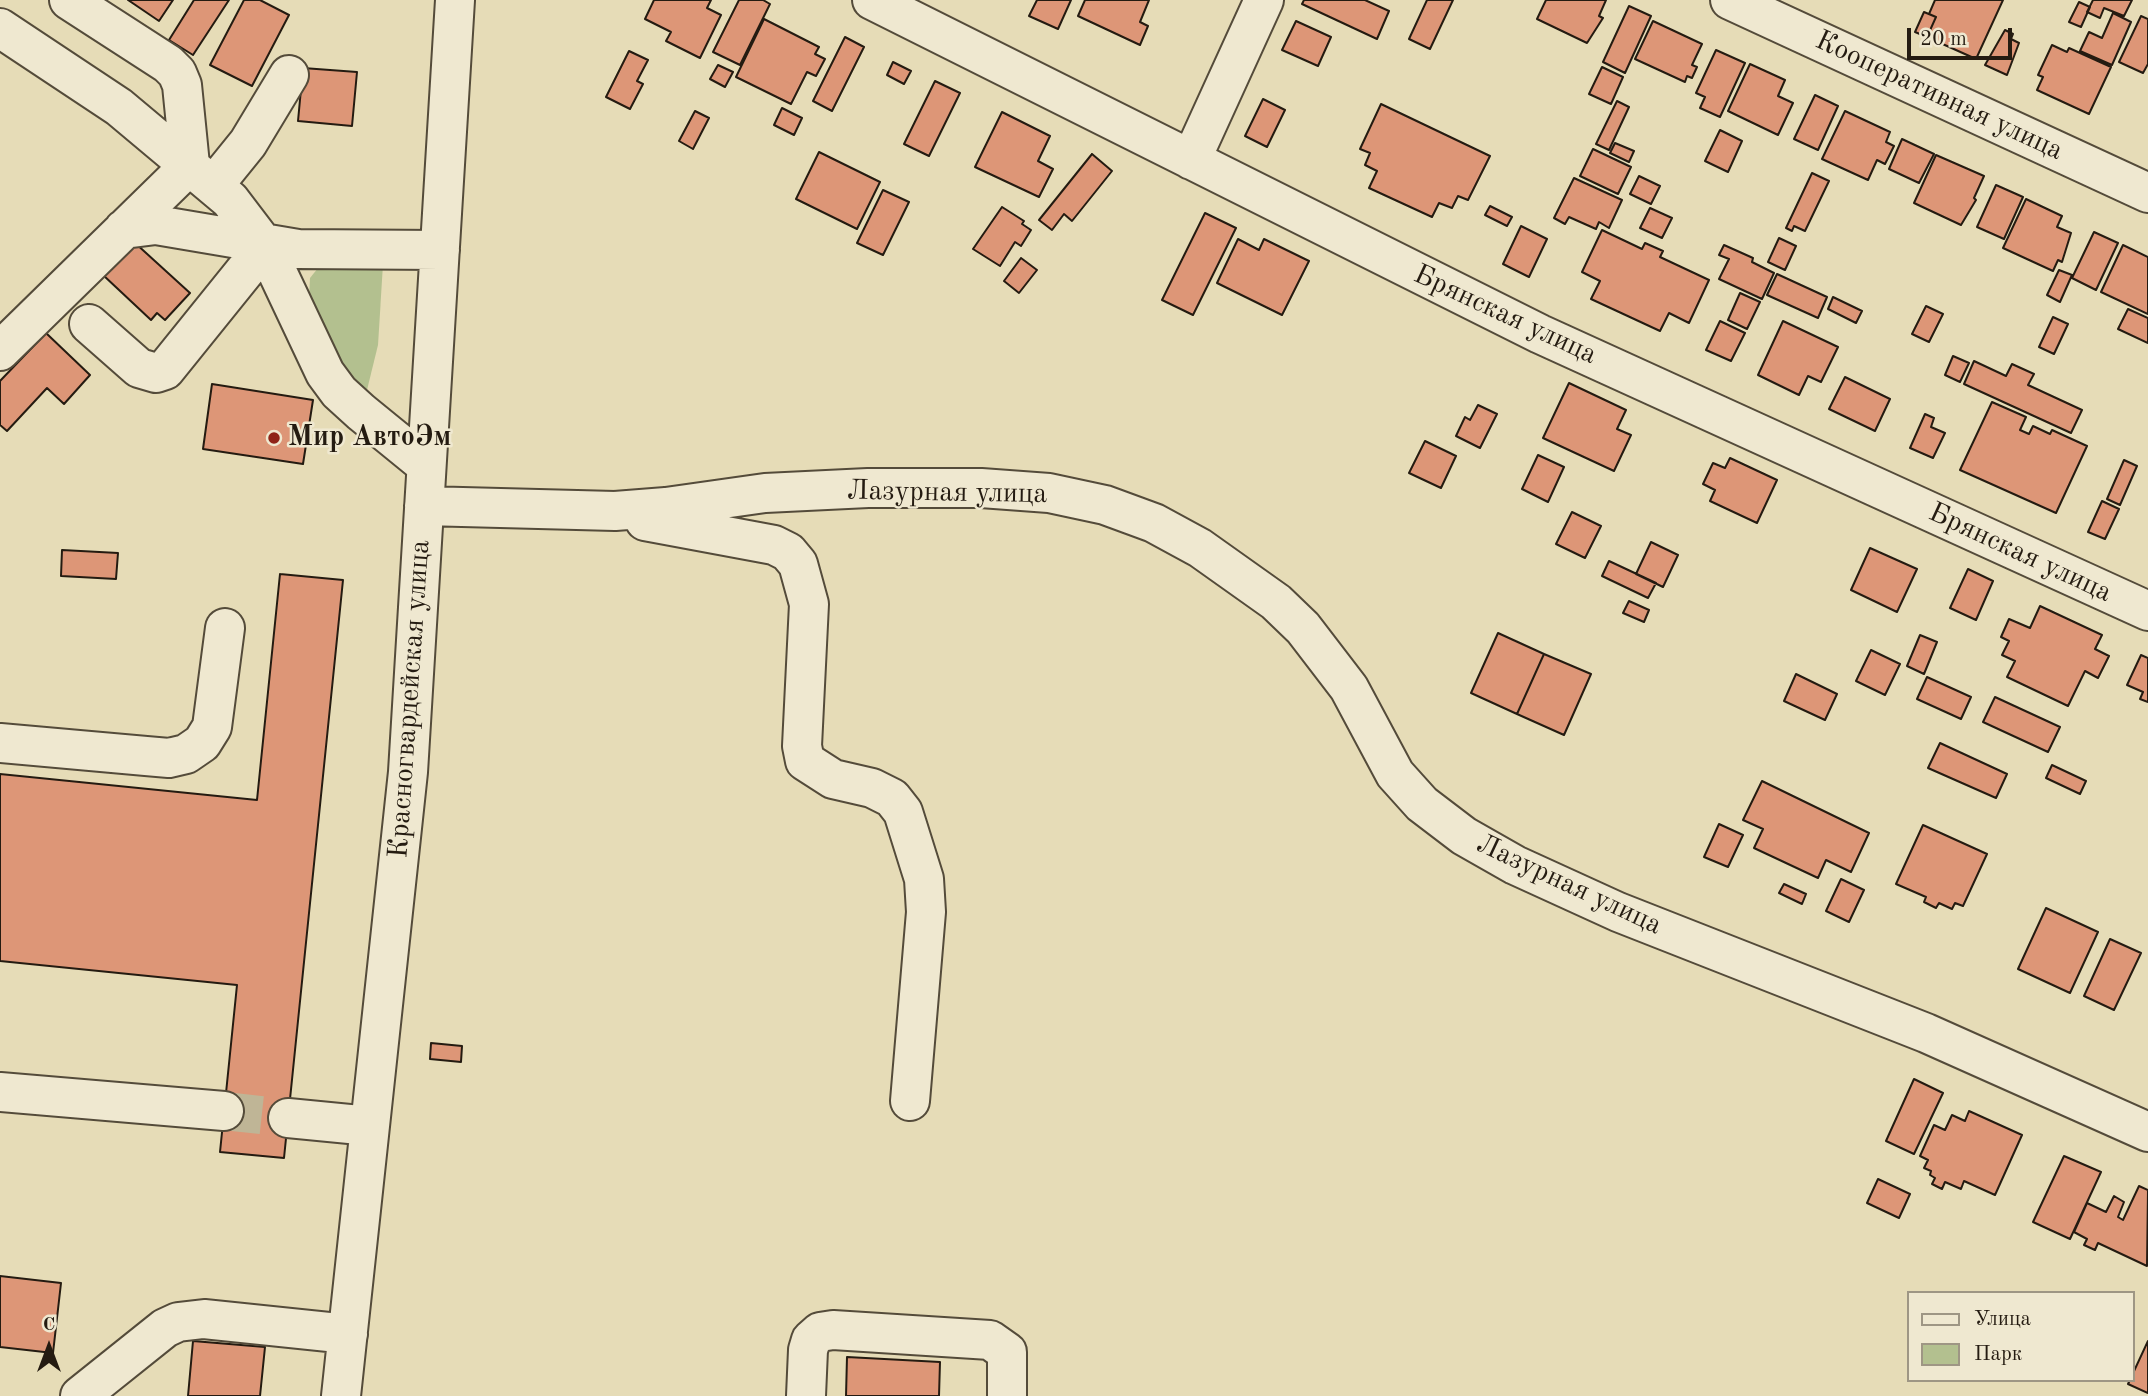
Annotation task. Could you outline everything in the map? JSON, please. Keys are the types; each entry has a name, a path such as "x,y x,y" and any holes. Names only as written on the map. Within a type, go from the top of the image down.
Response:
{"street":[{"path":"69,0 168,64 177,74 182,85 202,175"},
{"name":"Красногвардейская улица","path":"341,1396 408,772 455,0"},
{"name":"Брянская улица","path":"872,0 1540,334 2148,611"},
{"path":"1191,160 1264,0"},
{"name":"Кооперативная улица","path":"1730,0 2148,193"},
{"path":"0,29 119,107 237,207 265,246 325,373 361,412 426,465"},
{"path":"0,351 124,229 248,143 289,75"},
{"path":"124,229 156,225 265,246 298,249 440,250"},
{"path":"89,324 138,368 156,373 165,370 265,246"},
{"name":"Лазурная улица","path":"424,506 592,511 666,508 765,493 868,488 981,488 1049,493 1105,505 1154,523 1200,548 1241,576 1303,628 1349,688 1395,774 1422,804 1464,836 1515,865 1618,912 1926,1033 2148,1132"},
{"path":"592,511 774,545 788,552 798,565 809,604 802,746 805,761 833,779 872,789 892,798 903,812 924,879 926,912 911,1101"},
{"path":"0,743 146,757 169,758 186,754 202,743 212,727 225,628"},
{"path":"0,1092 224,1111"},
{"path":"288,1118 370,1126"},
{"path":"80,1396 165,1328 177,1322 204,1319 348,1334"},
{"path":"806,1396 811,1340 820,1332 833,1330 990,1340 1007,1352 1007,1396"}],"green space":[{"path":"322,263 383,264 378,345 367,390 358,387 343,368 309,298 310,278"}],"building":[{"path":"128,0 173,0 159,21"},
{"path":"194,0 229,0 193,55 169,40"},
{"path":"244,0 260,0 289,15 252,86 210,65"},
{"path":"654,0 711,0 707,8 721,15 700,58 666,41 671,32 645,19"},
{"path":"739,0 763,0 770,4 740,65 713,52"},
{"path":"1037,0 1071,0 1058,29 1029,16"},
{"path":"1085,0 1149,0 1140,22 1148,26 1140,45 1078,16"},
{"path":"1304,0 1365,0 1389,11 1377,39 1302,4"},
{"path":"1427,0 1453,0 1430,49 1409,39"},
{"path":"1546,0 1606,0 1599,16 1603,18 1587,43 1537,19"},
{"path":"1935,0 2003,0 1976,59 1927,37 1936,17 1929,14"},
{"path":"2093,0 2132,0 2124,16 2104,8 2100,18 2087,12"},
{"path":"2079,2 2090,7 2081,27 2069,22"},
{"path":"1629,6 1651,16 1625,73 1603,62"},
{"path":"1924,12 1936,17 1927,37 1915,32"},
{"path":"2113,13 2131,22 2112,65 2080,51 2089,32 2102,38"},
{"path":"2141,16 2148,19 2148,64 2143,73 2119,62"},
{"path":"764,19 819,47 815,54 825,59 816,76 807,72 791,104 736,77"},
{"path":"1296,21 1331,37 1318,66 1282,50"},
{"path":"1653,21 1702,44 1692,65 1697,67 1692,78 1687,76 1685,82 1635,59"},
{"path":"2005,30 2013,34 2011,39 2019,43 2007,75 1985,65"},
{"path":"845,37 864,47 832,111 813,101"},
{"path":"2052,45 2067,52 2069,48 2111,67 2089,114 2037,90 2043,77 2038,75"},
{"path":"1716,50 1745,63 1720,117 1700,108 1705,97 1696,93"},
{"path":"629,51 648,60 637,81 643,84 630,109 606,97"},
{"path":"893,62 911,71 904,84 887,75"},
{"path":"1750,64 1785,80 1778,96 1793,103 1778,135 1728,111"},
{"path":"718,65 733,72 725,87 710,79"},
{"path":"1602,67 1623,77 1611,104 1589,94"},
{"path":"303,68 357,72 352,126 298,121"},
{"path":"935,81 960,93 929,156 904,144"},
{"path":"1815,95 1838,106 1818,150 1794,139"},
{"path":"1263,99 1285,110 1267,147 1245,136"},
{"path":"1617,101 1629,107 1609,150 1596,144"},
{"path":"1381,104 1490,156 1468,200 1458,196 1452,208 1439,203 1432,217 1369,188 1377,171 1365,165 1370,153 1360,149"},
{"path":"782,108 802,118 794,135 774,125"},
{"path":"695,111 709,118 693,149 679,141"},
{"path":"1845,111 1890,132 1886,142 1894,146 1885,164 1877,160 1868,180 1822,159"},
{"path":"1002,112 1050,136 1038,161 1053,169 1039,197 975,167"},
{"path":"1720,130 1742,141 1728,172 1705,161"},
{"path":"1902,139 1934,154 1919,183 1889,169"},
{"path":"1615,143 1634,151 1629,162 1610,153"},
{"path":"1593,149 1631,167 1618,194 1580,176"},
{"path":"819,152 880,182 857,229 796,199"},
{"path":"1092,154 1112,171 1072,221 1064,214 1052,230 1039,220"},
{"path":"1936,155 1984,176 1974,198 1976,200 1961,225 1914,203"},
{"path":"1812,173 1829,181 1805,231 1794,226 1792,231 1786,228"},
{"path":"1639,176 1660,186 1651,204 1630,194"},
{"path":"1574,178 1622,200 1609,228 1599,222 1596,229 1569,217 1565,224 1554,218"},
{"path":"1996,185 2023,197 2004,239 1977,227"},
{"path":"883,190 909,202 883,255 857,243"},
{"path":"2026,199 2062,216 2057,227 2071,233 2062,262 2058,260 2053,271 2003,248"},
{"path":"1490,206 1512,217 1507,226 1485,215"},
{"path":"1002,207 1024,221 1022,224 1031,230 1021,246 1015,242 1000,266 973,249"},
{"path":"1650,208 1672,218 1662,238 1640,228"},
{"path":"1205,213 1236,228 1193,315 1162,300"},
{"path":"1521,226 1547,239 1529,277 1503,264"},
{"path":"1602,230 1642,249 1645,243 1663,251 1660,257 1709,280 1689,323 1669,313 1660,331 1591,299 1600,281 1582,272"},
{"path":"2094,232 2118,243 2096,290 2072,278"},
{"path":"1779,238 1796,246 1785,270 1768,262"},
{"path":"1238,239 1259,250 1264,239 1309,261 1282,315 1217,283"},
{"path":"134,242 190,293 165,320 157,313 151,320 103,275"},
{"path":"1724,245 1753,258 1752,262 1774,273 1762,299 1719,279 1729,259 1719,255"},
{"path":"2123,245 2148,257 2148,314 2101,292"},
{"path":"1021,258 1037,270 1019,293 1004,281"},
{"path":"2059,270 2072,275 2060,302 2047,295"},
{"path":"1777,274 1827,297 1818,318 1767,295"},
{"path":"1740,293 1760,302 1747,329 1728,320"},
{"path":"1833,297 1862,311 1856,323 1828,309"},
{"path":"1926,306 1943,314 1929,342 1912,334"},
{"path":"2128,309 2148,318 2148,343 2118,329"},
{"path":"2053,317 2068,324 2054,354 2039,347"},
{"path":"1720,321 1745,333 1731,361 1706,350"},
{"path":"1783,321 1838,347 1821,382 1808,376 1799,395 1758,375"},
{"path":"46,333 90,375 64,404 47,388 7,431 0,425 0,381"},
{"path":"1953,356 1969,363 1960,382 1945,375"},
{"path":"1974,361 2006,376 2012,364 2034,374 2028,385 2082,410 2071,433 1964,384"},
{"path":"1845,377 1890,399 1875,431 1829,409"},
{"path":"1569,383 1626,410 1617,429 1631,435 1614,471 1543,438"},
{"path":"212,384 313,400 303,464 203,449"},
{"path":"1992,402 2026,417 2020,430 2029,434 2033,426 2050,434 2052,430 2087,446 2056,513 1960,470"},
{"path":"1478,405 1497,414 1480,448 1456,436 1465,417 1470,420"},
{"path":"1925,414 1934,418 1931,427 1945,433 1933,458 1910,448"},
{"path":"1425,441 1456,456 1441,488 1409,473"},
{"path":"1538,455 1564,467 1548,502 1522,489"},
{"path":"1730,458 1777,480 1757,523 1710,501 1715,490 1703,484 1713,463 1725,468"},
{"path":"2124,460 2137,466 2120,505 2107,499"},
{"path":"2102,501 2119,509 2105,539 2088,532"},
{"path":"1572,512 1601,526 1585,558 1556,544"},
{"path":"1651,542 1678,555 1663,587 1636,574"},
{"path":"1870,548 1917,569 1897,612 1851,590"},
{"path":"62,550 118,553 116,579 61,576"},
{"path":"1609,561 1656,583 1648,598 1602,576"},
{"path":"1968,569 1993,581 1976,620 1950,608"},
{"path":"280,574 343,580 284,1158 220,1152 237,985 0,961 0,774 257,800"},
{"path":"1629,601 1649,610 1644,622 1623,613"},
{"path":"2040,606 2102,635 2095,649 2109,656 2098,678 2085,671 2068,706 2007,677 2015,661 2002,655 2009,641 2001,637 2009,619 2030,628"},
{"path":"1498,633 1544,654 1517,714 1471,693"},
{"path":"1920,635 1937,642 1924,674 1907,666"},
{"path":"1871,650 1900,664 1885,695 1856,681"},
{"path":"1544,654 1591,674 1564,735 1517,714"},
{"path":"2141,655 2148,658 2148,702 2140,699 2143,692 2127,685"},
{"path":"1796,674 1837,694 1825,720 1784,701"},
{"path":"1927,677 1971,697 1961,719 1917,699"},
{"path":"1995,697 2060,727 2048,752 1983,722"},
{"path":"1940,743 2007,774 1996,798 1928,768"},
{"path":"2052,765 2086,781 2080,794 2046,778"},
{"path":"1762,781 1869,833 1851,872 1826,860 1818,878 1754,848 1763,829 1743,820"},
{"path":"1719,824 1743,835 1728,867 1704,857"},
{"path":"1923,825 1987,854 1963,906 1955,903 1952,909 1939,903 1936,908 1924,902 1926,897 1896,884"},
{"path":"1841,879 1864,890 1849,922 1826,911"},
{"path":"1784,884 1806,894 1802,904 1779,893"},
{"path":"2046,908 2098,932 2070,993 2018,969"},
{"path":"2110,939 2141,953 2114,1010 2084,996"},
{"path":"431,1043 462,1046 461,1062 430,1059"},
{"path":"1914,1079 1943,1093 1914,1154 1886,1141"},
{"path":"1969,1111 2022,1135 1995,1195 1964,1181 1961,1189 1945,1182 1942,1189 1932,1184 1935,1178 1930,1175 1931,1171 1924,1168 1928,1160 1920,1156 1934,1125 1945,1130 1952,1115 1965,1121"},
{"path":"2064,1156 2101,1172 2070,1239 2033,1222"},
{"path":"1878,1179 1910,1194 1899,1218 1867,1203"},
{"path":"2139,1186 2148,1190 2147,1266 2098,1243 2095,1250 2084,1245 2087,1239 2074,1232 2087,1203 2106,1212 2114,1196 2124,1202 2118,1217 2123,1220"},
{"path":"0,1276 61,1283 53,1353 0,1347"},
{"path":"193,1341 265,1347 260,1396 188,1396"},
{"path":"2148,1341 2148,1393 2128,1384 2134,1382 2134,1371"},
{"path":"847,1357 940,1362 939,1396 846,1396"}],"tunnel":[{"path":"224,1111 288,1118"}],"place":[{"name":"Мир АвтоЭм","path":"274,438"}]}
